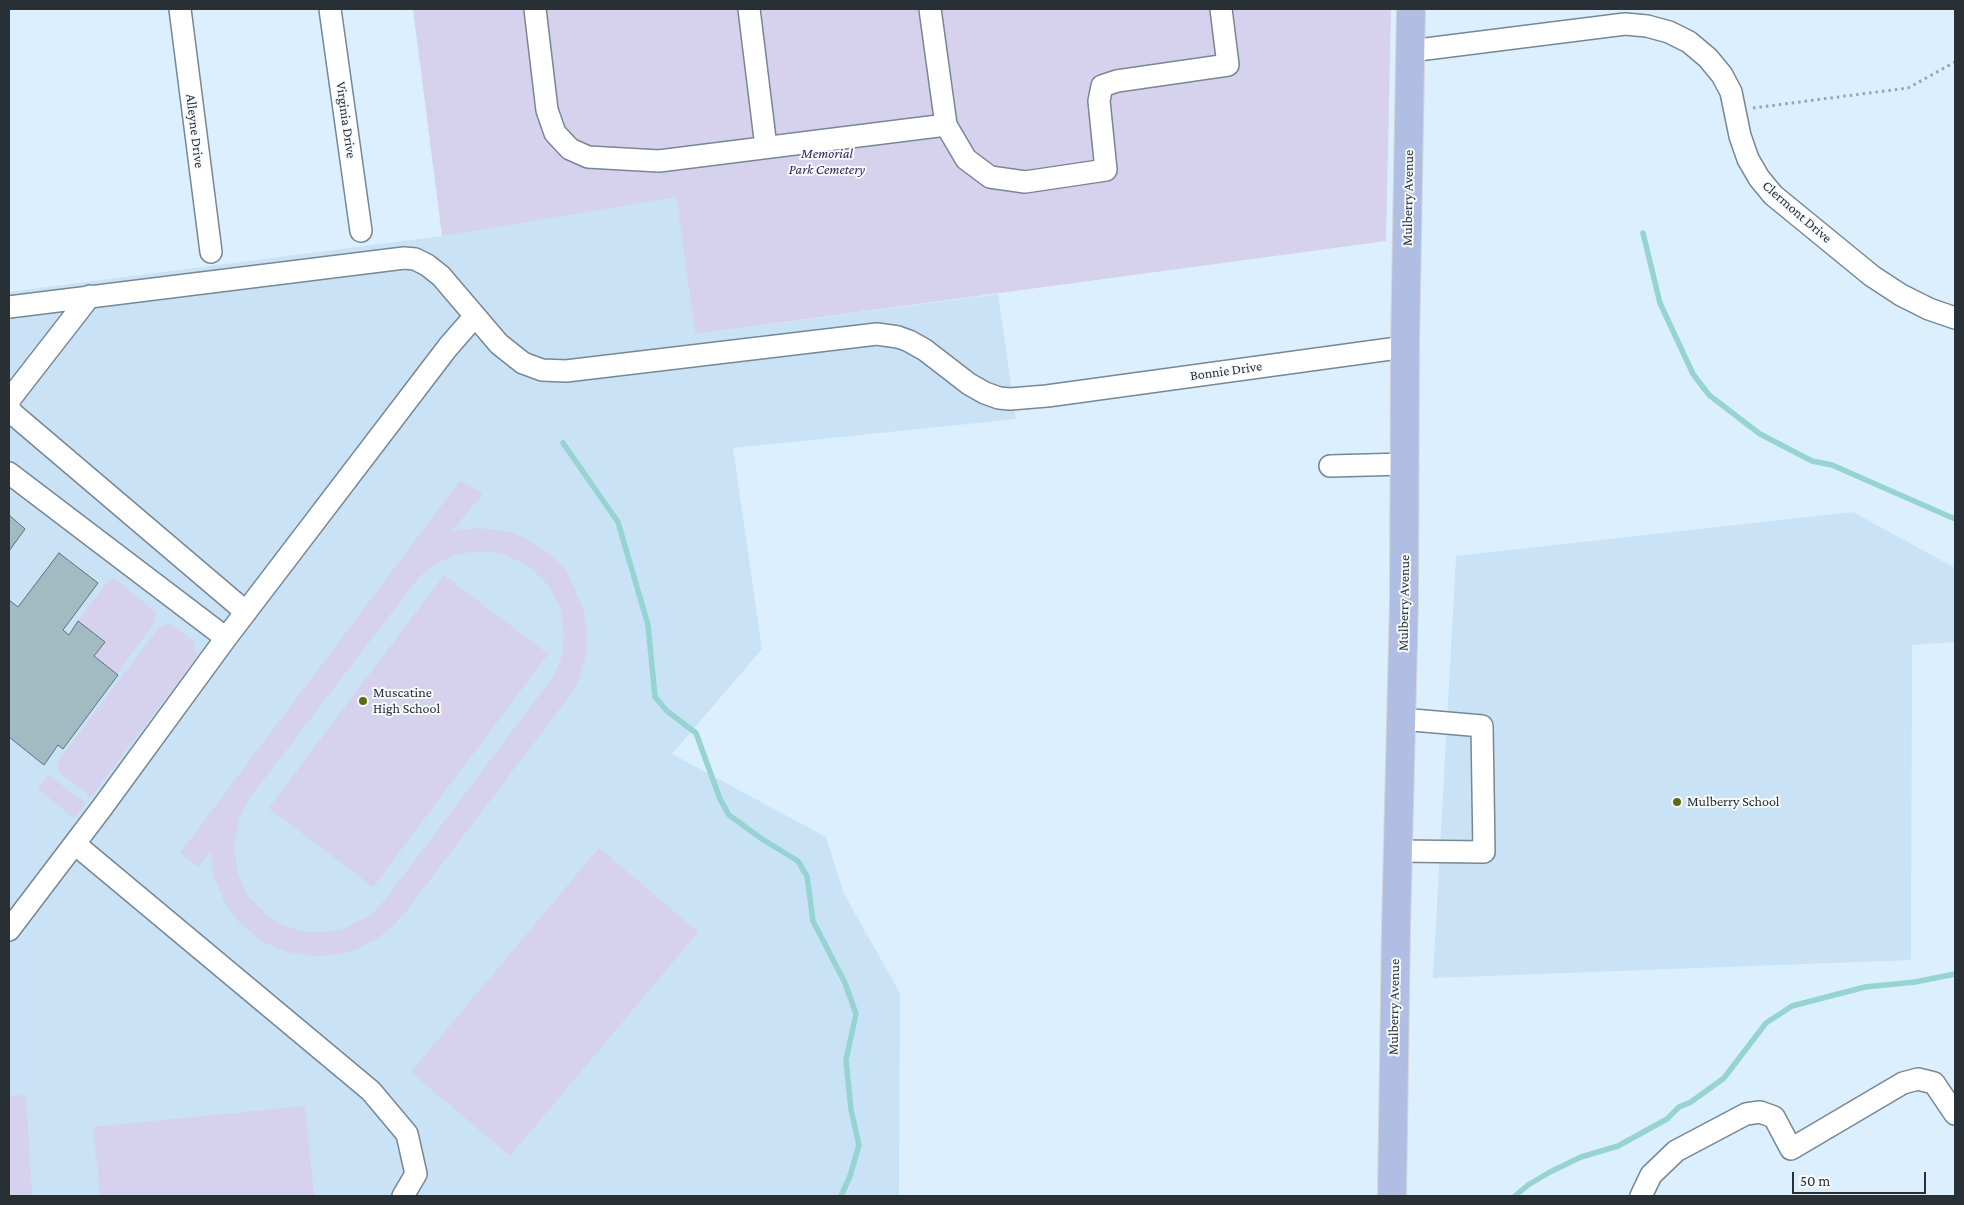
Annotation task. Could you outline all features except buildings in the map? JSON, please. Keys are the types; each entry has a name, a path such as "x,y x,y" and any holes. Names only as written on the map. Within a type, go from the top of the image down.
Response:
{"main road":[{"name":"Mulberry Avenue","path":"1392,1196 1404,601 1405,347 1410,9"}],"street":[{"name":"Alleyne Drive","path":"180,9 211,252"},
{"name":"Virginia Drive","path":"330,9 361,231"},
{"path":"535,9 547,110 555,133 570,149 588,157 659,161 946,126"},
{"path":"749,9 766,147"},
{"path":"930,9 946,126 966,159 990,178 1025,182 1106,170 1099,101 1102,86 1117,81 1228,65 1221,9"},
{"name":"Clermont Drive","path":"1410,51 1625,24 1647,26 1669,32 1708,58 1722,75 1731,92 1740,136 1748,159 1759,178 1773,195 1872,276 1900,295 1929,309 1955,318"},
{"name":"Bonnie Drive","path":"9,307 404,258 415,259 436,272 487,331 512,355 523,363 542,370 566,371 877,334 898,337 908,341 925,350 970,384 999,398 1047,396 1405,347"},
{"path":"90,296 10,399 9,406 12,413 246,612"},
{"path":"9,930 195,683 226,638 448,347 474,316"},
{"path":"1330,466 1405,464"},
{"path":"9,473 226,638"},
{"path":"1398,851 1484,852 1482,726 1401,718"},
{"path":"75,844 371,1091 407,1134 416,1174 403,1196"},
{"path":"1641,1196 1651,1175 1676,1151 1746,1114 1760,1112 1774,1116 1791,1149 1903,1083 1918,1079 1934,1083 1955,1114"}],"path":[{"path":"1736,110 1908,88 1955,62"}],"shaded area":[{"name":"Muscatine High School","path":"676,197 695,334 998,294 1016,419 733,448 762,649 672,754 826,837 844,894 900,993 899,1196 9,1196 9,292 442,236"},
{"name":"Mulberry School","path":"1853,512 1955,568 1955,642 1912,645 1911,960 1433,978 1456,556"}],"green space":[{"name":"Memorial Park Cemetery","path":"413,9 1391,9 1386,241 695,334 676,197 442,236"},
{"path":"460,481 483,493 452,531 478,528 511,532 549,553 566,570 584,611 587,632 586,655 578,681 570,695 404,914 391,928 376,939 355,950 335,955 312,956 288,952 263,942 239,922 224,901 213,873 211,852 198,867 180,853","holes":["471,552 489,552 506,555 530,567 549,586 560,608 564,631 563,654 553,677 385,900 371,915 341,930 321,933 300,931 281,924 266,914 247,895 237,870 234,845 239,819 248,800 419,577 436,564 452,556"]},
{"path":"444,575 548,654 373,887 269,808"},
{"path":"114,579 156,612 154,623 117,674 94,656 105,642 78,621 109,580"},
{"path":"170,623 193,641 196,653 195,659 91,797 57,771 59,760 159,627"},
{"path":"48,775 86,803 74,818 38,789"},
{"path":"599,848 698,932 510,1156 411,1072"},
{"path":"26,1095 32,1196 9,1196 9,1096"},
{"path":"305,1106 314,1196 100,1196 93,1127"}],"waterway":[{"path":"1643,233 1660,303 1693,374 1709,395 1760,434 1812,461 1832,465 1955,519"},
{"path":"563,443 618,522 648,625 655,697 667,711 696,733 720,799 729,815 762,839 798,861 807,876 813,921 845,983 856,1014 846,1060 851,1110 859,1145 850,1176 841,1196"},
{"path":"1515,1196 1528,1185 1550,1172 1581,1157 1618,1146 1667,1119 1679,1107 1691,1102 1724,1078 1766,1023 1792,1006 1865,987 1915,982 1955,974"}],"place":[{"name":"Muscatine High School","path":"363,701"},
{"name":"Mulberry School","path":"1677,802"}]}
